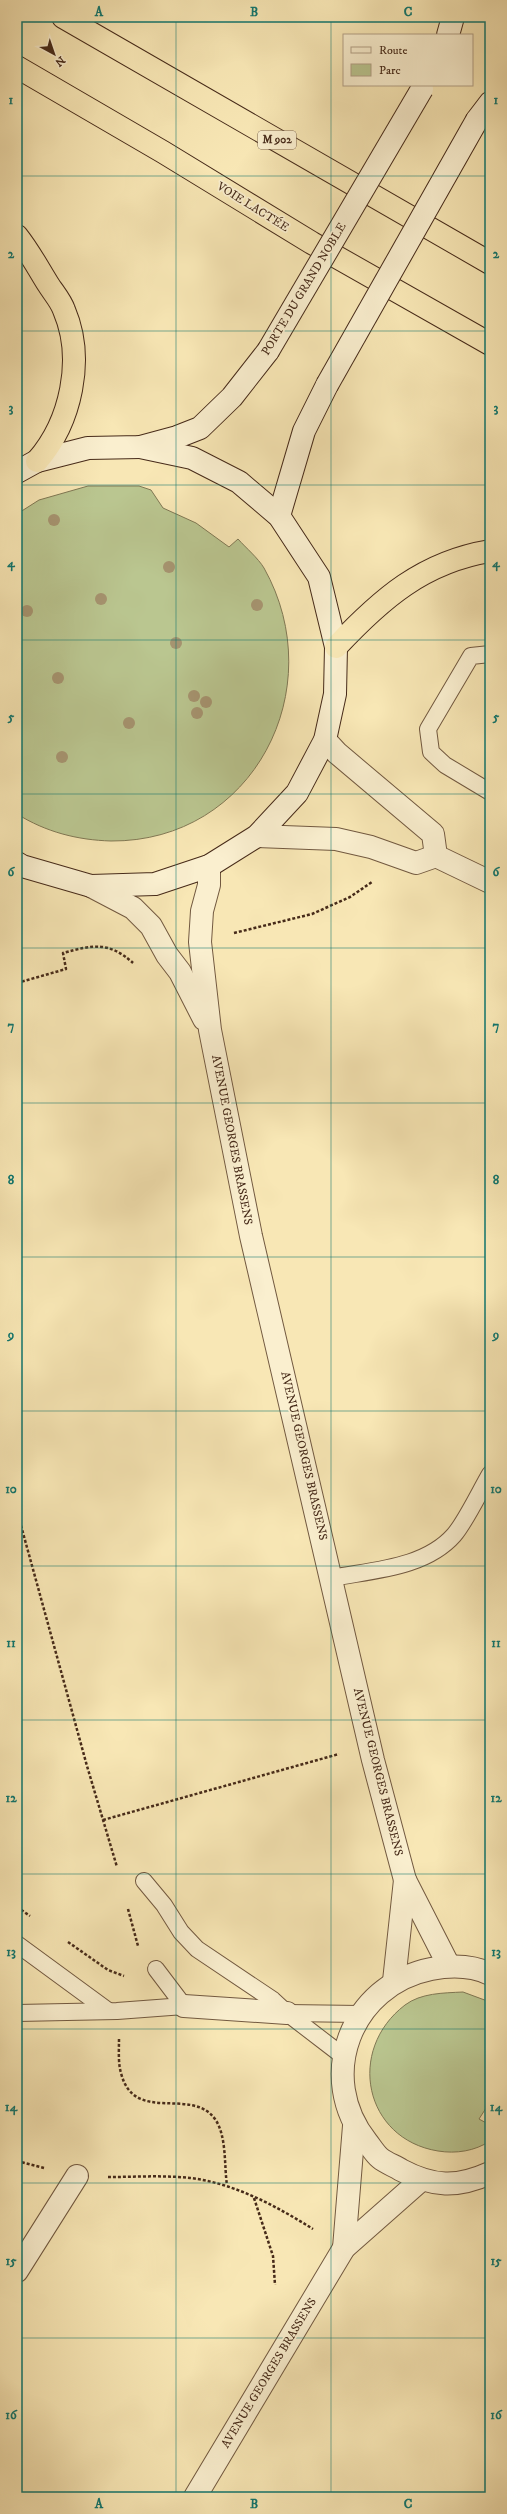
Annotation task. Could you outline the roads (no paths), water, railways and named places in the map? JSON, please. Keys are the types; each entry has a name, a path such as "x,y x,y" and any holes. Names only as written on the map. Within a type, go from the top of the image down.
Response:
{"highway":[{"name":"M 902","path":"63,17 490,263"},
{"name":"VOIE LACTÉE","path":"17,67 163,152 312,243 490,344"},
{"path":"17,236 64,310 73,354 70,395 62,419 48,448 37,461"},
{"path":"336,647 384,599 416,576 478,553 490,551"}],"street":[{"path":"448,34 453,17"},
{"name":"PORTE DU GRAND NOBLE","path":"140,447 177,437 200,428 232,397 268,351 423,87"},
{"path":"279,516 304,431 327,385 477,120 490,103"},
{"name":"PORTE DU GRAND NOBLE","path":"17,472 37,461 88,448 140,447 192,458 239,482 279,516 319,577 336,647 335,694 325,740 297,793 257,836 209,866 155,884 91,886 22,866 17,863"},
{"path":"325,740 337,753 432,834 436,856"},
{"path":"257,836 336,839 371,847 416,862 436,856 490,882"},
{"name":"AVENUE GEORGES BRASSENS","path":"209,866 209,885 202,911 200,942 210,1030 251,1236 332,1578 373,1760 405,1880 449,1966"},
{"name":"AVENUE GEORGES BRASSENS","path":"91,886 133,908 151,926 167,956 180,972 210,1030"},
{"name":"AVENUE GEORGES BRASSENS","path":"394,1982 405,1880"},
{"path":"490,1974 477,1968 449,1966 411,1973 394,1982 360,2014 343,2056 343,2094 354,2126 380,2158 421,2180 442,2184 469,2182 490,2173"},
{"path":"184,2006 287,2014"},
{"name":"AVENUE GEORGES BRASSENS","path":"344,2248 354,2126"},
{"path":"17,2271 77,2176"},
{"name":"AVENUE GEORGES BRASSENS","path":"195,2497 344,2248 421,2180"}],"lane":[{"path":"490,654 471,656 428,729 431,752 445,765 490,792"},
{"path":"332,1578 421,1559 438,1549 455,1534 490,1474"},
{"path":"144,1881 164,1905 181,1932 196,1949 259,1990 287,2014 343,2056"},
{"path":"17,1944 112,2010"},
{"path":"156,1969 184,2006"},
{"path":"17,2013 184,2006"},
{"path":"287,2014 360,2014"}]}
